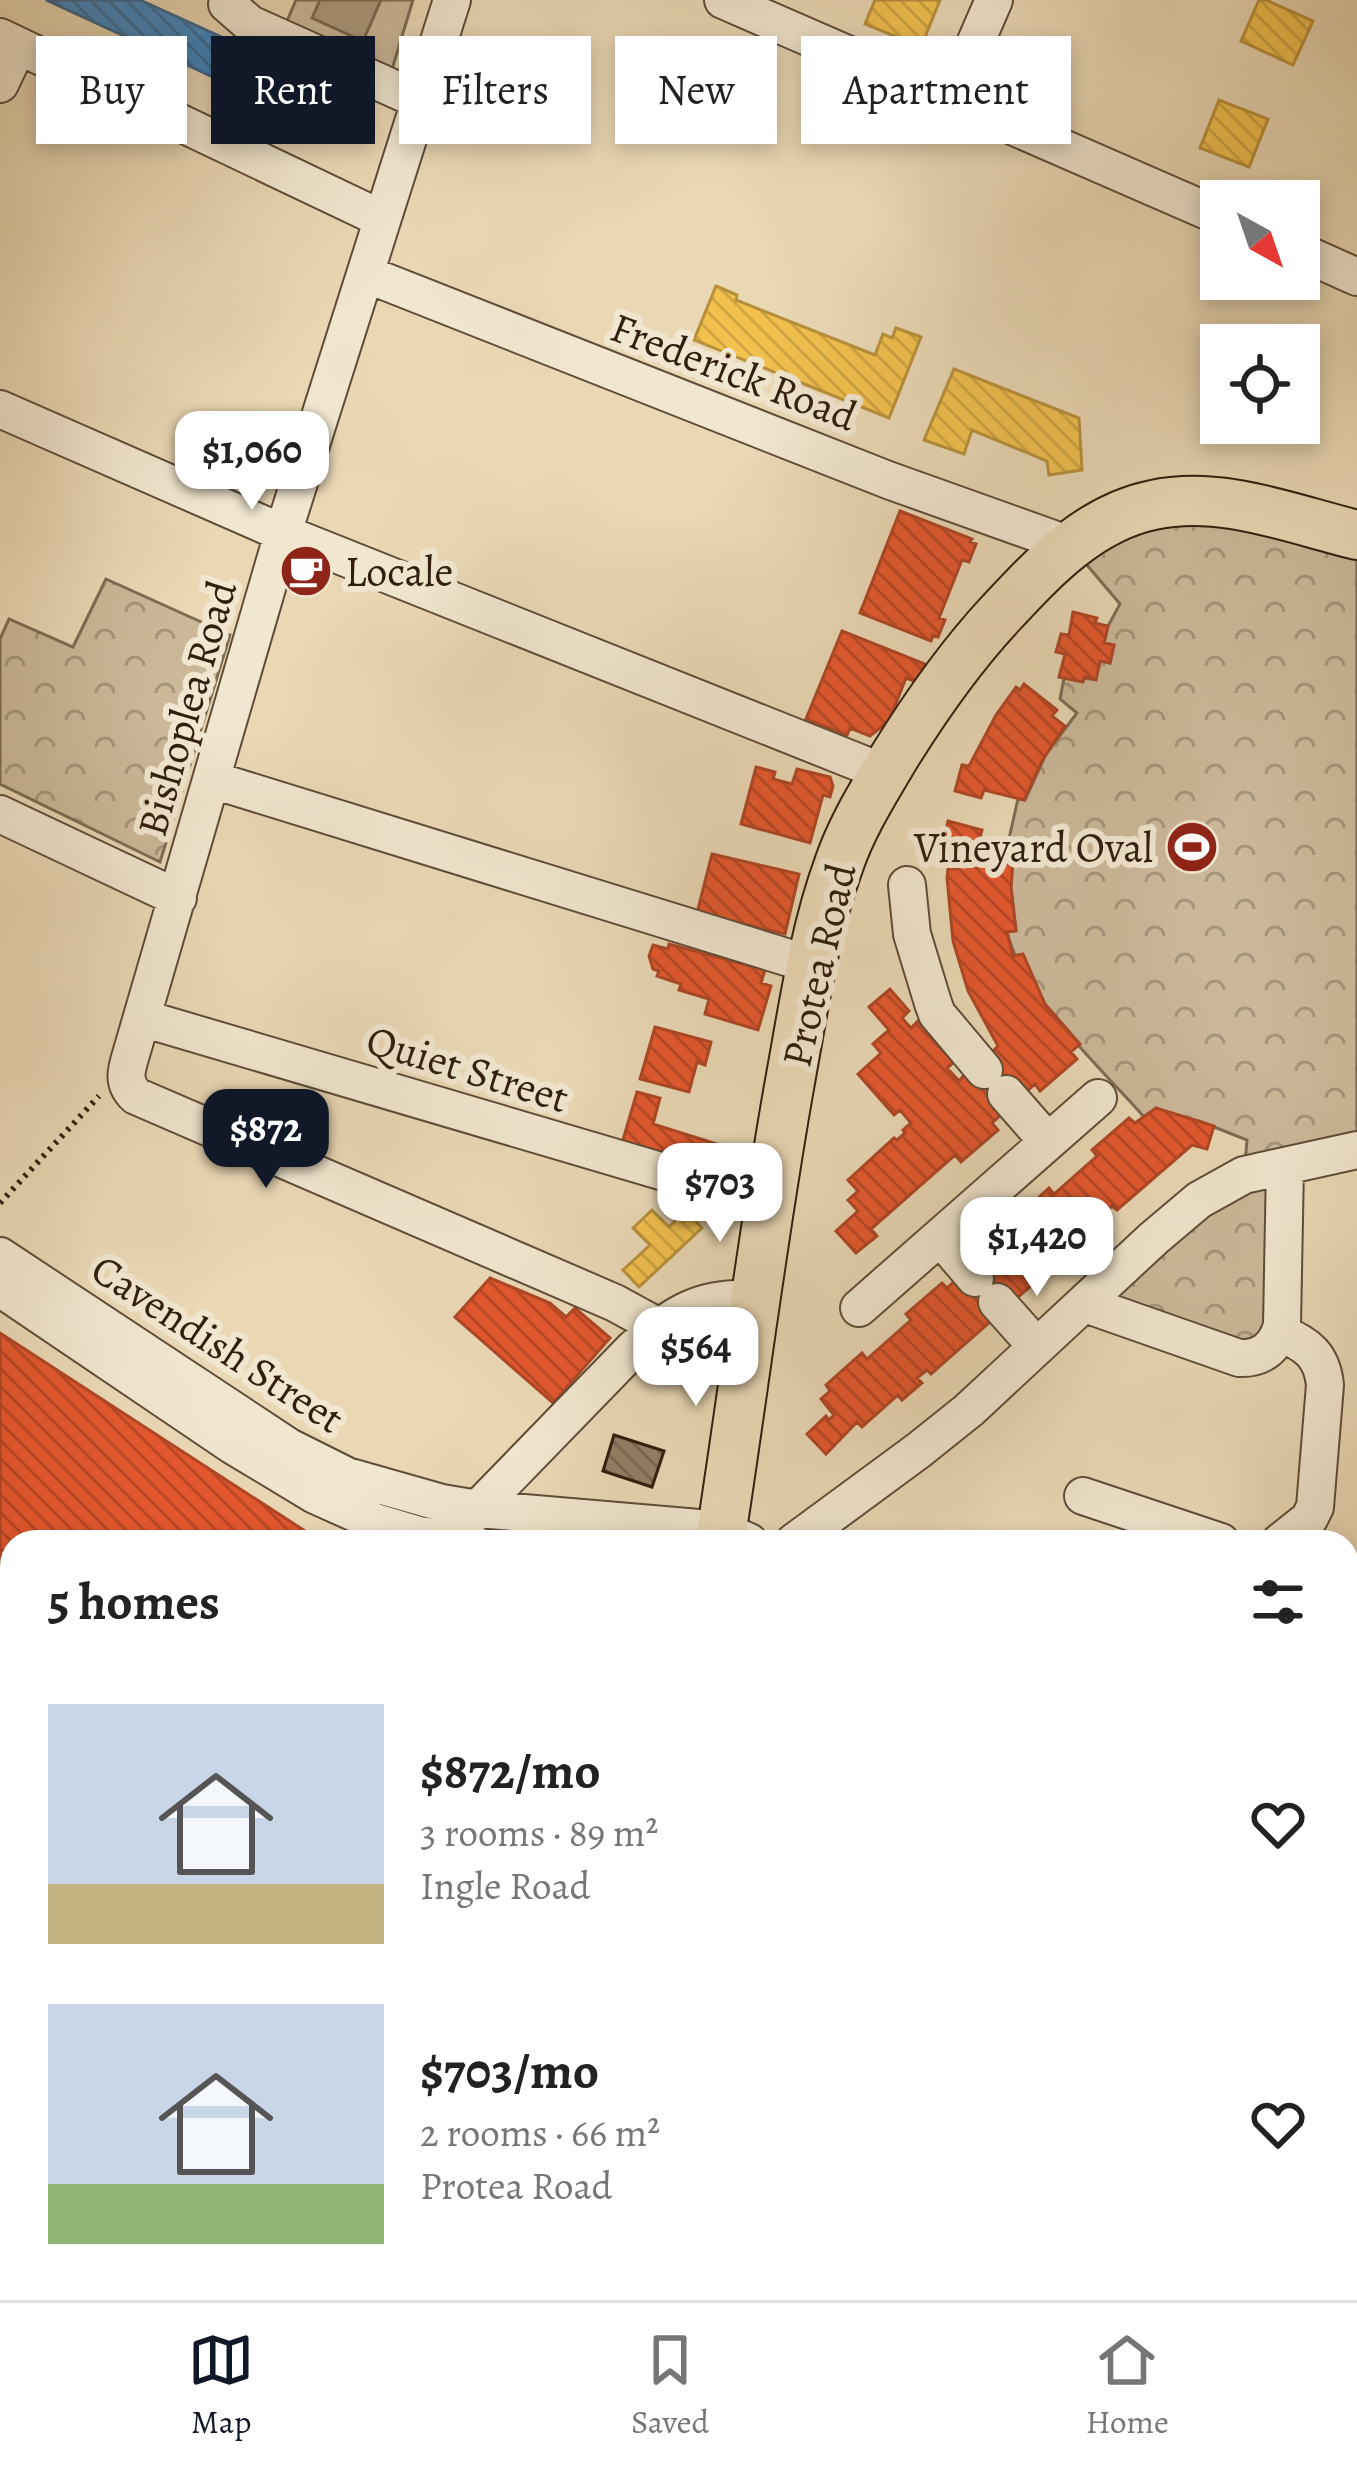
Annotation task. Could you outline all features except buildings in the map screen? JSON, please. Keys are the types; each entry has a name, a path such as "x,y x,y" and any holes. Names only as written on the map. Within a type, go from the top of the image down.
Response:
{"main road":[{"name":"Protea Road","path":"731,1530 755,1299 812,965 838,865 866,805 928,704 1018,594 1070,545 1127,512 1191,500 1231,504 1357,536"}],"street":[{"name":"Bishoplea Road","path":"440,36 452,0"},
{"path":"723,0 806,36"},
{"path":"978,36 994,0"},
{"path":"227,4 250,24 399,91"},
{"path":"0,84 9,41 382,219"},
{"name":"Bishoplea Road","path":"119,1095 129,1089 126,1072 284,533 405,144"},
{"path":"1054,144 1200,208"},
{"path":"1320,260 1357,277"},
{"name":"Frederick Road","path":"366,274 889,480 1070,545"},
{"path":"0,410 284,533 885,773"},
{"path":"213,780 812,965"},
{"path":"0,814 178,898"},
{"path":"907,885 912,934 938,1014 1048,1142"},
{"name":"Quiet Street","path":"142,1018 769,1203"},
{"path":"119,1095 615,1303 659,1327"},
{"path":"860,1308 1098,1098"},
{"path":"810,1530 969,1410 1199,1200 1244,1175 1357,1150"},
{"path":"1085,1304 1238,1358 1261,1355 1280,1333 1285,1166"},
{"path":"940,1237 1037,1347"},
{"name":"Cavendish Street","path":"0,1256 302,1454 347,1476 442,1503 459,1530"},
{"name":"Cavendish Street","path":"0,1288 232,1445 315,1495 404,1530"},
{"path":"464,1530 659,1327 718,1298 755,1299"},
{"path":"1280,1333 1303,1342 1313,1352 1323,1367 1325,1385 1316,1508 1295,1530"},
{"path":"232,1445 249,1470 248,1494"},
{"path":"1083,1496 1185,1530"}],"path":[{"path":"0,1203 119,1095"}],"green space":[{"path":"296,0 413,0 390,76 375,69 375,36 302,36 284,28"},
{"name":"Vineyard Oval","path":"1115,517 1357,535 1357,1150 1285,1167 1270,1348 1085,1304 1244,1175 1247,1140 1199,1121 1145,1118 1046,1006 1029,982 1007,932 1016,930 1013,845 1008,843 1018,799 1025,800 1046,754 1077,713 1060,699 1064,678 1096,679 1100,661 1110,663 1114,646 1104,643 1120,604 1070,545"},
{"path":"106,579 230,635 160,862 0,784 0,639 9,619 73,647"}],"shaded area":[{"path":"320,0 381,0 365,36 352,36 312,18"}],"place":[{"name":"Locale","path":"306,571"},
{"name":"Vineyard Oval","path":"1192,847"}]}
